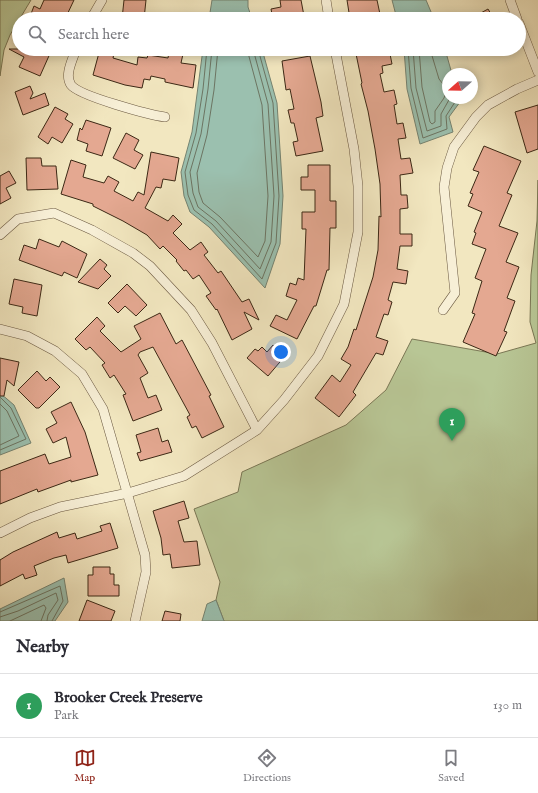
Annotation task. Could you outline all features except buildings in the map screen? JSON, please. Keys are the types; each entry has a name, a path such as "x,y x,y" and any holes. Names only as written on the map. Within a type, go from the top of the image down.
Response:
{"street":[{"path":"95,12 102,0"},
{"path":"326,0 328,12"},
{"path":"510,0 515,12"},
{"path":"526,41 538,72"},
{"path":"74,56 69,73 69,80 74,87 84,93 142,112 165,117"},
{"path":"0,533 30,518 60,507 128,493 184,476 257,430 284,400 318,356 344,304 358,232 358,186 354,149 336,56"},
{"path":"443,310 455,293 444,187 447,168 454,147 476,117 488,105 517,89 538,80"},
{"path":"0,235 18,219 54,213 92,230 133,253 150,266 191,310 208,336 257,430"},
{"path":"0,329 26,336 55,351 82,374 103,409 145,555 146,572 135,621"}],"shaded area":[{"path":"0,0 31,0 24,12 12,12 12,32 4,50 0,76"},
{"path":"538,180 538,621 224,621 216,600 220,582 194,509 238,492 242,472 346,425 386,390 412,339 497,354 536,343 530,322 531,275 537,221"}],"water":[{"path":"212,0 248,0 250,12 210,12"},
{"path":"392,0 426,0 431,12 395,12"},
{"path":"202,56 264,56 277,103 283,196 280,244 265,288 209,227 190,212 184,196 181,172 192,132"},
{"path":"405,56 447,56 450,68 442,68 442,104 459,104 449,117 453,132 420,144 407,89"},
{"path":"0,393 14,405 31,443 0,455"},
{"path":"64,578 68,602 55,621 0,621 0,609"},
{"path":"216,600 224,621 202,621 207,604"}],"place":[{"name":"Brooker Creek Preserve","path":"452,441"}]}
